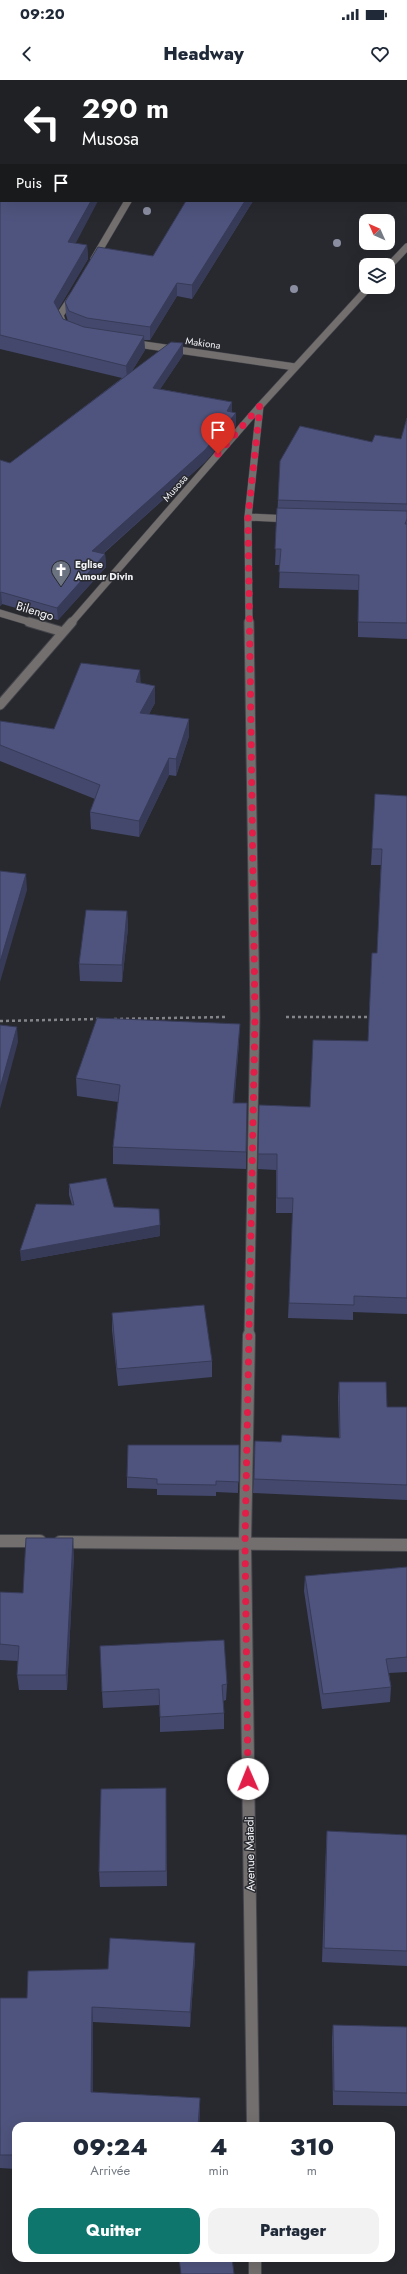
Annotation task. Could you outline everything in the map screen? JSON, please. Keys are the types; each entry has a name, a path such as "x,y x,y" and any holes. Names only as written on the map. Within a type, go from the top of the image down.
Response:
{"street":[{"path":"89,267 127,202"},
{"path":"395,260 407,247"},
{"path":"69,332 62,326 60,315 76,293"},
{"name":"Musosa","path":"0,705 260,406 363,294"},
{"name":"Makiona","path":"124,342 295,367"},
{"name":"Avenue Matadi","path":"253,2122 245,1543 255,1017 248,517 260,406"},
{"path":"248,517 296,519"},
{"name":"Bilengo","path":"0,613 63,632"},
{"path":"0,1541 407,1545"},
{"path":"255,2262 255,2274"}],"path":[{"path":"112,1019 377,1017"},
{"path":"0,1021 104,1019"}],"building":[{"path":"0,202 90,202 68,242 87,245 54,302 63,319 84,327 144,336 126,366 0,335"},
{"path":"185,202 244,202 192,285 177,283 150,327 87,318 69,311 65,302 98,247 153,256"},
{"path":"171,342 183,343 153,388 232,402 227,411 236,413 205,450 92,551 105,554 57,608 1,592 0,593 0,460 10,463"},
{"path":"407,418 407,504 278,500 280,461 300,426 372,442 375,435 401,439"},
{"path":"277,508 407,511 407,519 405,524 407,524 407,623 358,622 359,575 279,572 281,549 275,549"},
{"path":"81,663 140,670 136,682 155,686 140,713 189,719 176,759 169,758 139,821 90,812 100,785 0,745 0,721 54,729"},
{"path":"375,794 407,796 407,1298 354,1296 354,1305 289,1303 293,1198 277,1198 277,1154 258,1154 259,1105 310,1107 313,1040 368,1041 372,953 377,953 382,849 372,849"},
{"path":"0,871 26,874 0,962"},
{"path":"86,910 127,911 122,965 79,964"},
{"path":"97,1018 240,1024 233,1103 247,1103 246,1152 113,1147 120,1085 76,1078"},
{"path":"0,1025 17,1027 0,1088"},
{"path":"106,1178 114,1207 159,1209 160,1225 20,1251 36,1204 74,1205 69,1184"},
{"path":"204,1305 212,1361 117,1369 112,1313"},
{"path":"339,1382 386,1382 387,1407 407,1407 407,1485 254,1479 255,1441 281,1442 282,1435 340,1438"},
{"path":"128,1445 239,1445 239,1482 216,1481 216,1485 157,1484 157,1479 127,1477"},
{"path":"26,1538 73,1538 66,1675 17,1675 19,1646 0,1644 0,1592 23,1593"},
{"path":"407,1567 407,1657 386,1659 391,1687 323,1694 305,1576"},
{"path":"224,1640 227,1684 222,1685 224,1713 160,1717 159,1689 102,1692 100,1646"},
{"path":"166,1788 166,1871 99,1872 101,1789"},
{"path":"327,1831 407,1835 407,1951 324,1948"},
{"path":"110,1938 195,1943 190,2012 92,2007 91,2092 200,2098 198,2122 12,2122 12,2155 0,2155 0,1998 27,1998 28,1971 108,1969"},
{"path":"333,2025 407,2027 407,2093 334,2091"},
{"path":"180,2262 232,2262 234,2274 181,2274"}],"place":[{"name":"Eglise Amour Divin","path":"61,587"}],"route":[{"path":"218,454 260,406 248,517 255,1017 245,1543 248,1779"}]}
